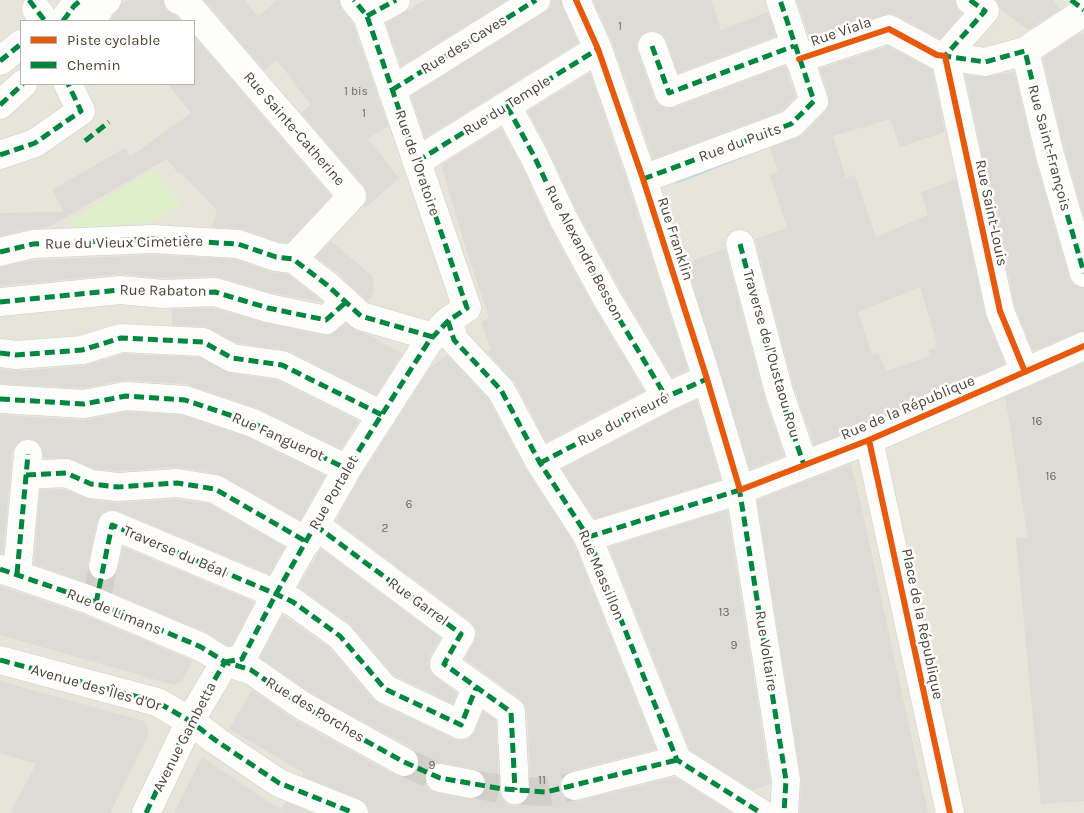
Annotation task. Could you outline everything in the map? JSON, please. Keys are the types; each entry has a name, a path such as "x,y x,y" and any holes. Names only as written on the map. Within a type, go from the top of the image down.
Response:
{"street":[{"path":"64,20 81,0"},
{"path":"93,20 102,4 107,0"},
{"name":"Rue Sainte-Catherine","path":"178,0 186,4 352,196 293,259"},
{"path":"360,8 396,0"},
{"name":"Rue des Caves","path":"392,90 536,0"},
{"name":"Rue Franklin","path":"576,0 598,49 643,179 707,378 740,490"},
{"name":"Rue du Puits","path":"643,179 791,124 814,101 780,0"},
{"path":"1071,0 1084,11"},
{"path":"945,56 978,6"},
{"name":"Rue de l'Oratoire","path":"360,8 392,90 467,308 441,329"},
{"name":"Rue Viala","path":"652,46 669,93 797,53 889,29 937,55 985,62 1025,51 1084,11"},
{"path":"0,61 20,45"},
{"name":"Rue du Temple","path":"416,160 424,157 598,49"},
{"name":"Rue Saint-François","path":"1025,51 1050,155 1084,273"},
{"name":"Rue Saint-Louis","path":"945,56 1000,311 1025,372"},
{"path":"0,105 22,85"},
{"path":"0,155 35,142 81,111 68,85"},
{"name":"Rue Alexandre Besson","path":"507,106 535,158 563,218 606,297 666,397"},
{"name":"Rue du Vieux Cimetière","path":"0,252 32,244 152,239 238,244 276,257 293,259 361,316 441,329"},
{"name":"Traverse de l'Oustaou Rou","path":"740,244 779,392 804,465"},
{"name":"Rue Rabaton","path":"0,302 120,290 163,294 215,292 268,308 326,320 346,302"},
{"name":"Rue Portalet","path":"225,662 242,659 276,594 347,469 429,341 441,329"},
{"name":"Rue Massillon","path":"441,329 454,340 501,390 540,463 588,537 677,760"},
{"path":"0,353 16,355 82,350 121,338 203,342 232,358 282,365 382,415"},
{"name":"Rue de la République","path":"588,537 740,490 869,440 1084,346"},
{"name":"Rue du Prieuré","path":"540,463 666,397 707,378"},
{"name":"Rue Fanguerot","path":"0,399 84,404 126,396 186,400 253,423 347,469"},
{"name":"Place de la République","path":"869,440 950,813"},
{"path":"8,571 27,464 66,473 91,484 118,487 177,483 215,489 311,534"},
{"name":"Rue Voltaire","path":"740,490 786,780 784,813"},
{"name":"Traverse du Béal","path":"104,566 112,526 276,594"},
{"name":"Rue Garrel","path":"311,534 461,634 444,664 511,712 513,790"},
{"name":"Rue de Limans","path":"8,571 97,598 200,647 225,662"},
{"path":"276,594 293,602 340,636 385,689 462,725 476,688"},
{"name":"Avenue des Îles d'Or","path":"0,660 156,702 190,721 279,783 354,813"},
{"name":"Avenue Gambetta","path":"146,813 190,721 225,662"},
{"name":"Rue des Porches","path":"225,662 251,670 303,706 404,762"},
{"path":"575,786 677,760 761,813"},
{"path":"440,778 471,784"}],"shaded area":[{"path":"0,0 1084,0 1084,813 0,813"}],"green space":[{"path":"153,170 181,204 153,222 74,229 71,220"}],"water":[{"path":"744,152 745,157 676,184 675,180"}],"building":[{"path":"132,0 163,0 166,10 180,20 111,20 122,3"},
{"path":"204,0 245,0 258,17 277,0 339,0 342,9 353,24 388,126 368,139 399,178 366,207 364,205 367,200 367,193 364,186 301,113 311,105 277,60 264,70"},
{"path":"425,0 507,0 401,66 386,23"},
{"path":"552,0 561,0 578,43 425,138 411,96 544,13 550,8"},
{"path":"593,0 711,0 721,30 768,12 776,36 678,73 667,41 662,34 647,31 640,36 637,43 637,51 654,98 659,105 674,108 785,66 796,97 782,111 653,159 613,44"},
{"path":"797,0 955,0 956,7 962,13 940,39 890,13 810,39"},
{"path":"996,0 1053,0 1060,9 1028,30 1000,9"},
{"path":"1081,33 1084,36 1084,217 1065,151 1043,58"},
{"path":"195,37 331,196 287,243 243,229 212,227 217,210 180,172 178,173 167,159 47,228 30,229 0,236 0,213 64,212 52,190 125,148 130,157 191,113 169,85 195,85"},
{"path":"888,46 932,70 945,132 900,147 890,119 833,136 846,178 855,175 876,237 928,215 921,192 956,179 985,314 1005,364 863,426 814,445 794,387 755,239 787,228 770,175 778,172 770,148 802,135 825,112 829,104 829,97 820,69","holes":["920,287 937,344 934,345 936,348 928,350 930,356 886,371 878,353 872,355 858,312"]},
{"path":"1014,72 1035,159 1069,277 1074,285 1084,288 1084,331 1033,351 1015,306 965,75 983,77"},
{"path":"590,73 688,370 672,377 577,211 528,111"},
{"path":"501,128 521,165 549,225 592,304 644,391 546,442 515,382 487,352 491,350 481,322 489,318 441,165"},
{"path":"331,241 372,276 374,289 368,301 338,273 316,257"},
{"path":"725,249 764,396 784,456 750,469 686,263"},
{"path":"152,255 235,259 271,272 287,274 323,302 272,293 215,276 163,278 119,274 0,286 0,267 35,260"},
{"path":"213,308 265,323 323,335 330,335 346,323 356,331 365,333 402,354 376,395 289,351 237,343 204,326 172,325 172,309"},
{"path":"123,354 199,357 230,373 277,380 359,421 341,449 260,409 186,384 127,380 83,388 0,384 0,369 17,371 83,366"},
{"path":"447,355 488,399 526,470 574,544 656,749 571,771 564,775 560,781 560,789 564,797 570,801 579,801 674,777 732,813 369,813 367,804 360,799 302,776 304,773 229,729 252,690 295,720 396,776 404,778 412,776 418,769 420,761 418,754 412,748 311,693 260,658 283,615 329,648 378,703 462,741 470,738 475,731 483,711 496,720 499,791 507,804 515,806 529,798 531,789 527,711 520,699 465,659 475,641 477,634 475,627 470,621 336,521 360,477 431,367","holes":["435,763 443,763 481,772 486,779 483,794 477,799 469,799 430,790 425,784 428,768"]},
{"path":"1084,363 1084,801 1041,804 1016,538 1028,537 1005,397"},
{"path":"697,400 721,480 595,519 562,469"},
{"path":"127,412 182,415 247,437 325,476 300,520 218,474 176,467 118,471 95,469 72,459 43,458 42,448 37,442 30,439 22,440 16,445 12,453 3,554 0,554 0,415 83,420"},
{"path":"851,464 928,813 800,813 801,778 757,500"},
{"path":"63,489 89,499 116,503 176,499 210,504 285,547 269,574 118,511 109,510 102,513 97,521 88,563 88,571 93,578 99,581 108,581 115,576 123,547 254,602 232,645 228,646 207,633 96,586 34,564 40,490"},
{"path":"727,510 770,781 770,784 754,790 690,750 609,547"},
{"path":"321,549 441,638 430,656 428,664 430,671 435,676 457,693 453,704 395,676 349,623 298,587"},
{"path":"0,586 84,615 193,661 181,682 174,685 0,635"},
{"path":"0,681 144,721 149,733 110,813 10,813 36,764 0,753"},
{"path":"202,757 281,810 286,802 312,813 174,813"}],"tunnel":[{"path":"98,593 103,566"},
{"path":"404,762 440,778"},
{"path":"471,784 503,789"},
{"path":"522,791 546,792 575,786"}],"marked path":[{"path":"29,0 44,20"},
{"path":"64,20 81,0"},
{"path":"225,662 242,659 276,594 347,469 429,341 448,321 467,308 367,16 354,0"},
{"path":"367,16 396,0"},
{"path":"392,90 536,0"},
{"path":"643,179 791,124 814,101 780,0"},
{"path":"970,0 985,11 945,56 985,62 1025,51 1050,155 1084,273"},
{"path":"1071,0 1084,10"},
{"path":"0,61 20,45"},
{"path":"652,46 669,93 794,46"},
{"path":"416,160 424,157 598,49"},
{"path":"0,105 22,85"},
{"path":"0,155 35,143 81,111 68,85"},
{"path":"507,106 535,158 563,218 606,297 666,397"},
{"path":"85,141 109,122"},
{"path":"0,252 33,244 152,239 238,244 276,257 293,259 327,285 361,316 433,337"},
{"path":"740,244 779,392 804,465"},
{"path":"0,302 120,290 163,294 215,292 268,308 326,320 346,302"},
{"path":"448,321 454,340 501,390 540,463 588,537 677,760 761,813"},
{"path":"0,353 16,355 82,350 121,338 203,342 232,358 282,365 382,415"},
{"path":"540,463 666,397 707,379"},
{"path":"0,399 84,404 126,396 185,400 253,423 347,469"},
{"path":"17,574 28,454"},
{"path":"26,475 66,473 91,484 118,487 177,483 215,489 307,542"},
{"path":"739,487 786,780 784,813"},
{"path":"588,537 743,489"},
{"path":"96,603 112,525 293,602 340,636 385,689 461,725 476,688"},
{"path":"315,525 461,634 444,664 511,712 515,790"},
{"path":"0,569 90,600 201,647 225,662 251,670 303,706 404,762 440,778 503,789 546,792 677,760"},
{"path":"0,660 157,702 190,721 279,783 354,813"},
{"path":"146,813 190,721 225,662"}],"cycle path":[{"path":"576,0 598,49 643,179 707,379 740,490 869,440 1084,346"},
{"path":"799,59 889,29 937,55 945,56 1000,311 1025,372"},
{"path":"869,440 950,813"}]}
